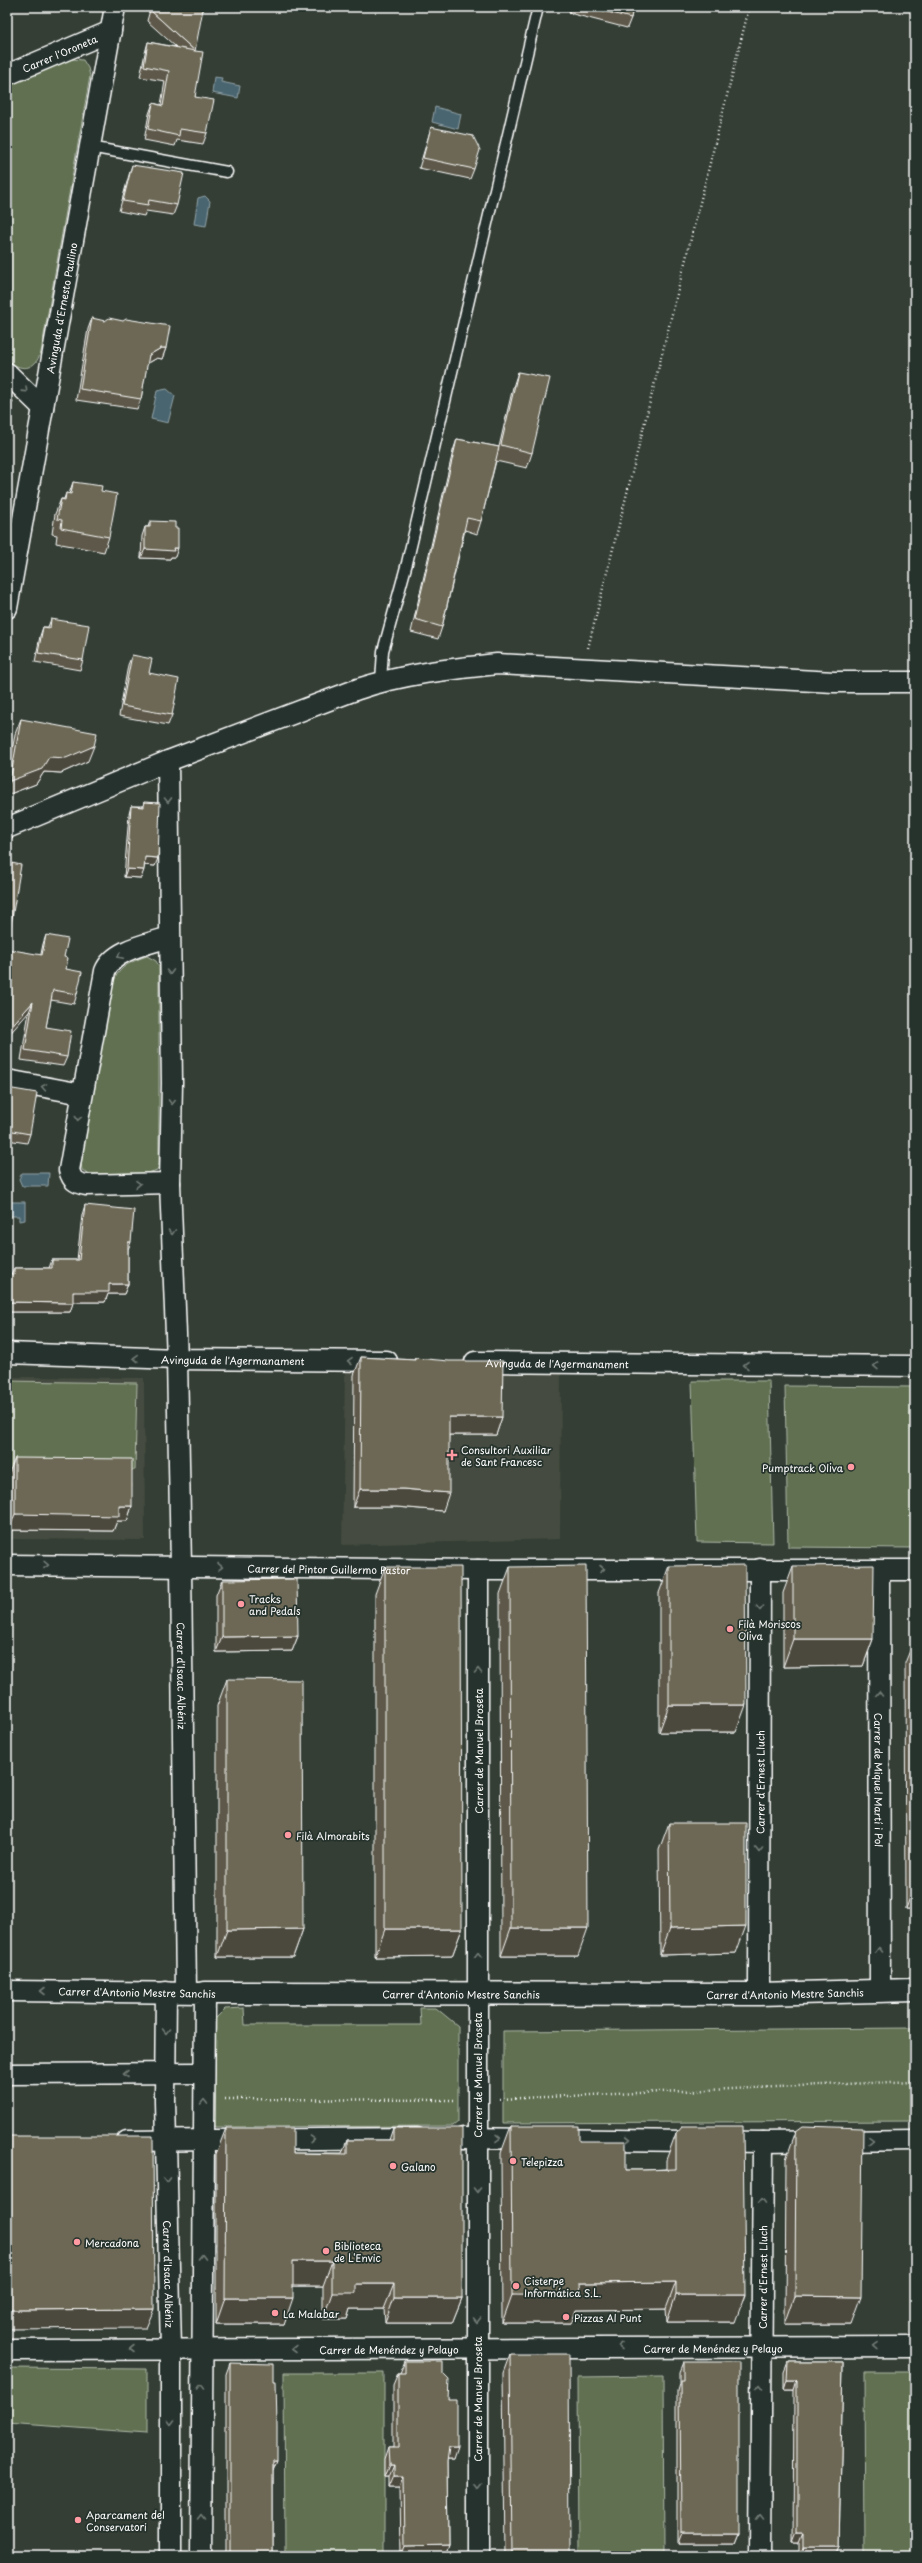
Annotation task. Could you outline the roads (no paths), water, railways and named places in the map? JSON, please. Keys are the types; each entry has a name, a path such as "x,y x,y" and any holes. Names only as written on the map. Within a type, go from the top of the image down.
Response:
{"street":[{"name":"Avinguda d'Ernesto Paulino","path":"7,608 116,7"},
{"name":"Carrer l'Oroneta","path":"7,75 111,31"},
{"path":"7,373 43,408"},
{"path":"7,828 168,761 381,681 444,669 497,664 834,682 915,682"},
{"name":"Carrer d'Isaac Albéniz","path":"168,761 172,1083 170,1183 177,1359 182,1567 196,1992 204,2073 203,2140"},
{"path":"169,937 118,956 108,964 82,1094 69,1170 72,1179 77,1183 86,1185 170,1183"},
{"path":"7,1080 82,1094"},
{"name":"Avinguda de l'Agermanament","path":"7,1353 177,1359 407,1362"},
{"name":"Avinguda de l'Agermanament","path":"455,1362 915,1366"},
{"name":"Carrer del Pintor Guillermo Pastor","path":"7,1565 478,1570 915,1570"},
{"name":"Carrer d'Ernest Lluch","path":"759,1994 760,1569"},
{"name":"Carrer de Manuel Broseta","path":"478,1570 478,1994 476,2100 478,2556"},
{"name":"Carrer de Miquel Martí i Pol","path":"879,1571 880,1989"},
{"name":"Carrer d'Antonio Mestre Sanchis","path":"7,1991 759,1994 880,1989 915,1990"},
{"name":"Carrer d'Isaac Albéniz","path":"166,1992 165,2073 171,2349 171,2556"},
{"path":"7,2074 204,2073"},
{"path":"110,2141 442,2138 763,2142 915,2140"},
{"path":"201,2556 203,2140"},
{"name":"Carrer d'Ernest Lluch","path":"760,2556 760,2346 763,2142"},
{"name":"Carrer de Menéndez y Pelayo","path":"7,2350 915,2346"}],"lane":[{"path":"381,681 383,651 407,563 538,7"},
{"path":"90,147 226,172"}],"water":[{"path":"65,7 82,7 74,12"},
{"path":"214,77 222,78 221,82 240,86 238,98 212,93"},
{"path":"435,107 461,114 458,129 432,122"},
{"path":"205,196 210,201 206,226 194,224 198,198"},
{"path":"167,389 175,396 168,423 151,419 157,391"},
{"path":"22,1173 49,1173 48,1186 22,1186 19,1179"},
{"path":"7,1202 25,1202 25,1220 19,1221 19,1216 7,1216"}],"place":[{"name":"Consultori Auxiliar de Sant Francesc","path":"452,1455"},
{"name":"Pumptrack Oliva","path":"851,1467"},
{"name":"Tracks and Pedals","path":"241,1604"},
{"name":"Filà Moriscos Oliva","path":"730,1629"},
{"name":"Filà Almorabits","path":"288,1835"},
{"name":"Telepizza","path":"513,2161"},
{"name":"Galano","path":"393,2166"},
{"name":"Mercadona","path":"77,2242"},
{"name":"Biblioteca de L'Envic","path":"326,2251"},
{"name":"Cisterpe Informática S.L.","path":"516,2286"},
{"name":"La Malabar","path":"275,2313"},
{"name":"Pizzas Al Punt","path":"566,2317"},
{"name":"Aparcament del Conservatori","path":"78,2520"}]}
